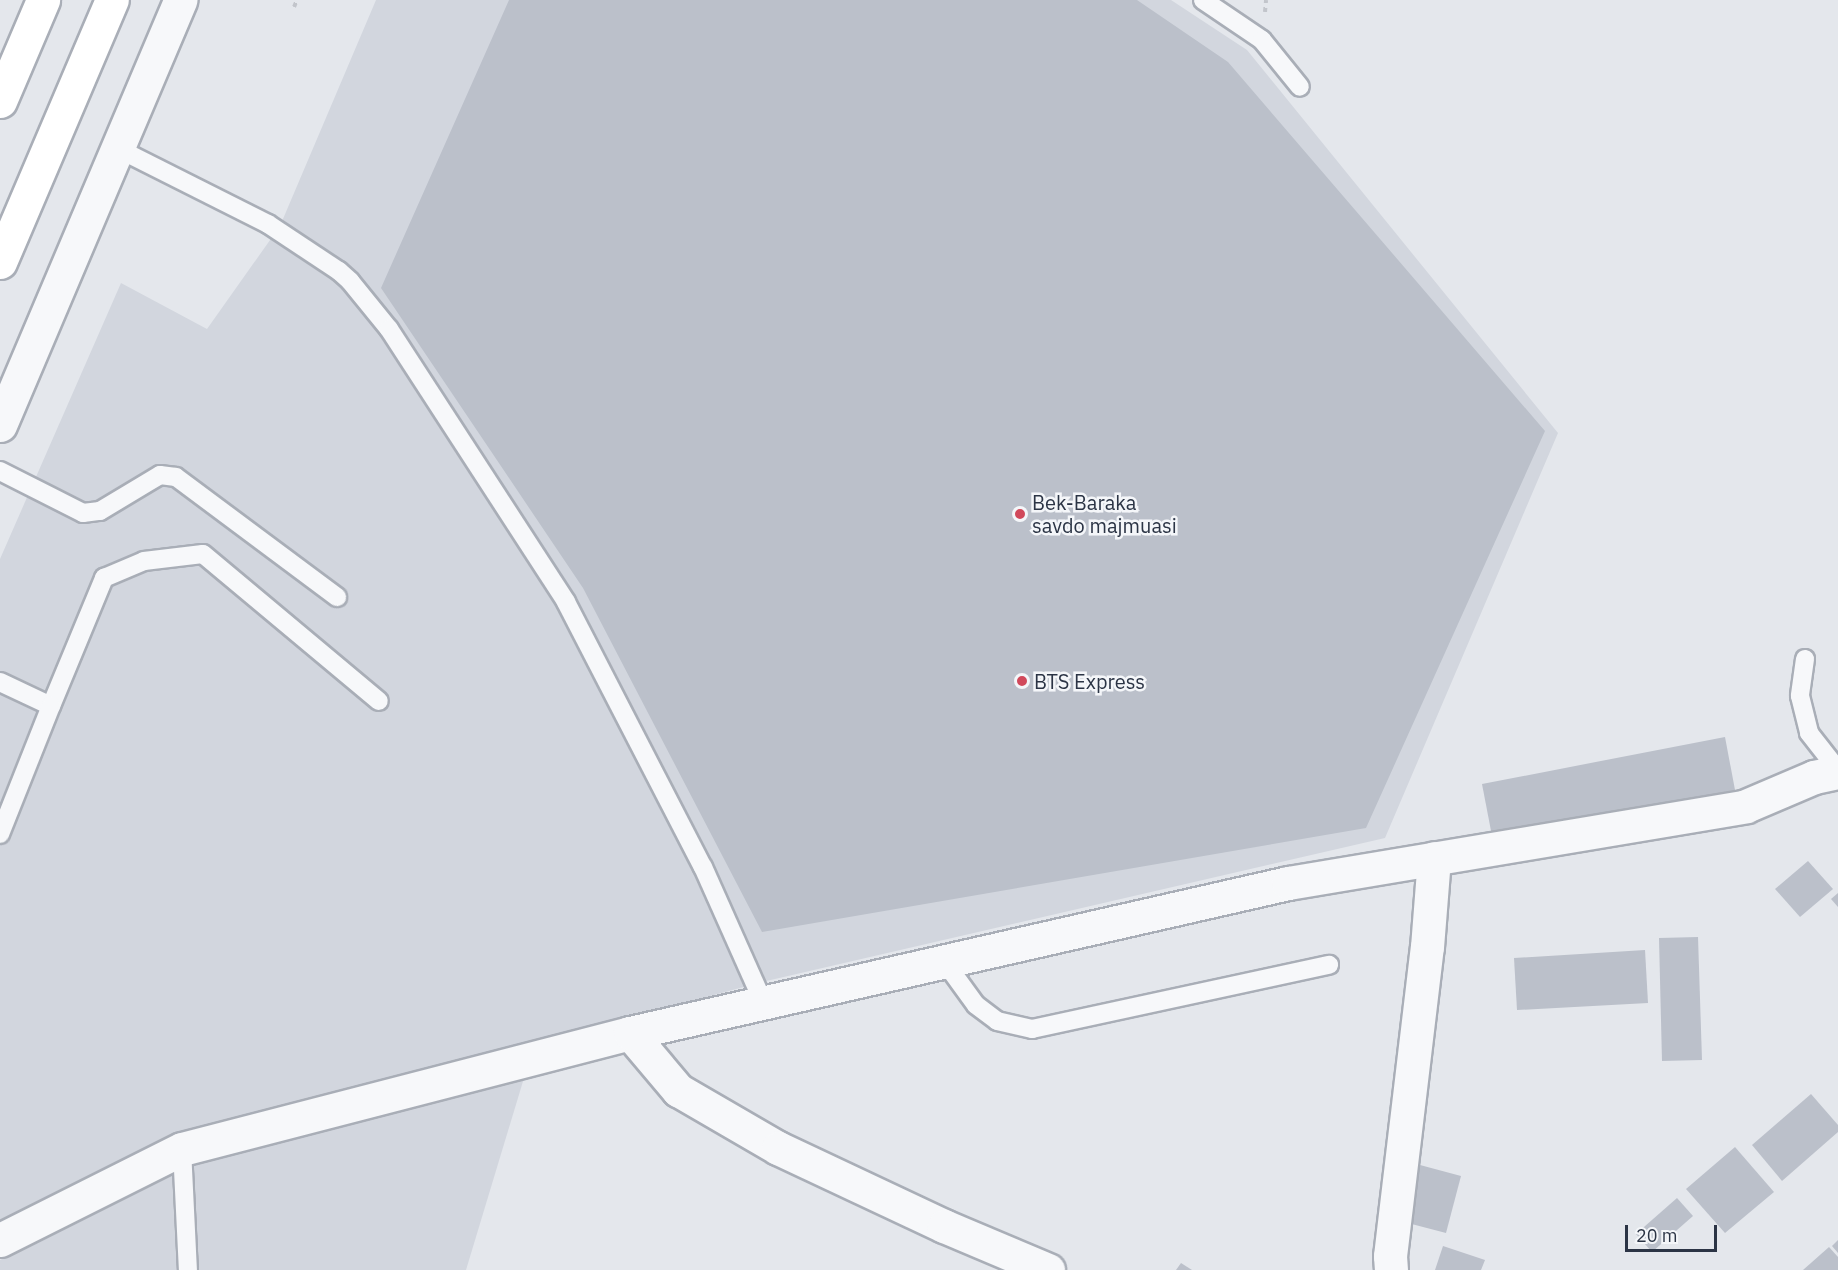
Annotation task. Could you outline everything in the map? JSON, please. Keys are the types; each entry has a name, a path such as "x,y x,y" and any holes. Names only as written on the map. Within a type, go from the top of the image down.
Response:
{"highway":[{"path":"0,101 43,0"},
{"path":"0,262 112,0"}],"street":[{"path":"0,424 180,0"},
{"path":"0,1240 182,1149 630,1033 1288,883 1746,806 1814,777 1838,771"},
{"path":"1391,1270 1390,1256 1427,947 1434,858"},
{"path":"630,1033 678,1090 778,1148 944,1226 1048,1270"}],"lane":[{"path":"1203,0 1262,40 1300,87"},
{"path":"117,148 268,224 339,271 350,281 389,330 566,602 698,857 763,1002"},
{"path":"0,471 83,513 100,511 160,475 176,477 337,597"},
{"path":"0,834 104,578 144,561 203,554 379,701"},
{"path":"1805,659 1800,696 1809,733 1838,771"},
{"path":"0,682 51,706"},
{"path":"944,961 976,1005 997,1021 1032,1029 1329,964"},
{"path":"182,1149 188,1270"}],"path":[{"path":"294,7 297,0"}],"shaded area":[{"name":"Bek-Baraka savdo majmuasi","path":"376,0 1171,0 1247,50 1558,433 1385,838 762,982 179,1140 0,1228 0,559 121,283 207,329 280,226"},
{"path":"524,1078 466,1270 0,1270 0,1260 199,1161"}],"building":[{"name":"Bek-Baraka savdo majmuasi","path":"509,0 1137,0 1228,62 1545,431 1366,828 762,932 583,588 381,288"},
{"path":"1725,737 1735,790 1492,836 1482,784"},
{"path":"1808,861 1833,889 1800,917 1775,889"},
{"path":"1838,893 1838,907 1831,899"},
{"path":"1698,937 1702,1060 1662,1061 1659,938"},
{"path":"1645,950 1648,1003 1517,1010 1514,958"},
{"path":"1811,1094 1838,1125 1838,1132 1782,1181 1752,1145"},
{"path":"1735,1147 1774,1192 1725,1233 1686,1189"},
{"path":"1420,1165 1461,1176 1446,1233 1404,1222"},
{"path":"1677,1198 1693,1216 1652,1252 1636,1234"},
{"path":"1838,1240 1838,1253 1832,1246"},
{"path":"1443,1246 1485,1260 1481,1270 1435,1270"},
{"path":"1829,1247 1838,1257 1838,1270 1803,1270"},
{"path":"1181,1263 1192,1270 1176,1270"}],"place":[{"name":"Bek-Baraka savdo majmuasi","path":"1020,514"},
{"name":"BTS Express","path":"1022,681"}]}
